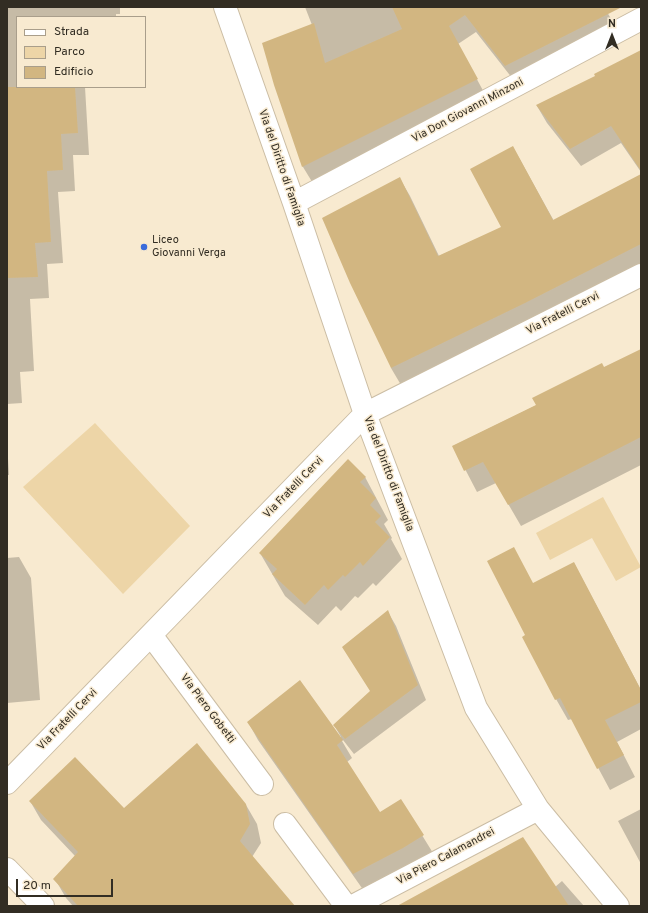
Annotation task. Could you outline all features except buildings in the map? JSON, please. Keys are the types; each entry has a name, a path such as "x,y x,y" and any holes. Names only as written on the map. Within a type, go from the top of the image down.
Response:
{"street":[{"name":"Via del Diritto di Famiglia","path":"225,7 294,203 365,414 476,708 538,809 618,906"},
{"path":"637,7 641,13"},
{"name":"Via Don Giovanni Minzoni","path":"294,203 641,19"},
{"name":"Via Fratelli Cervi","path":"7,783 365,414 641,275"},
{"name":"Via Piero Gobetti","path":"151,635 262,784"},
{"name":"Via Piero Calamandrei","path":"353,906 538,809"},
{"path":"285,824 346,906"},
{"path":"7,869 43,906"}],"green space":[{"path":"95,423 190,526 123,594 23,487"},
{"path":"603,497 641,567 616,581 592,538 550,560 536,533"}],"place":[{"name":"Liceo Giovanni Verga","path":"144,247"}]}
